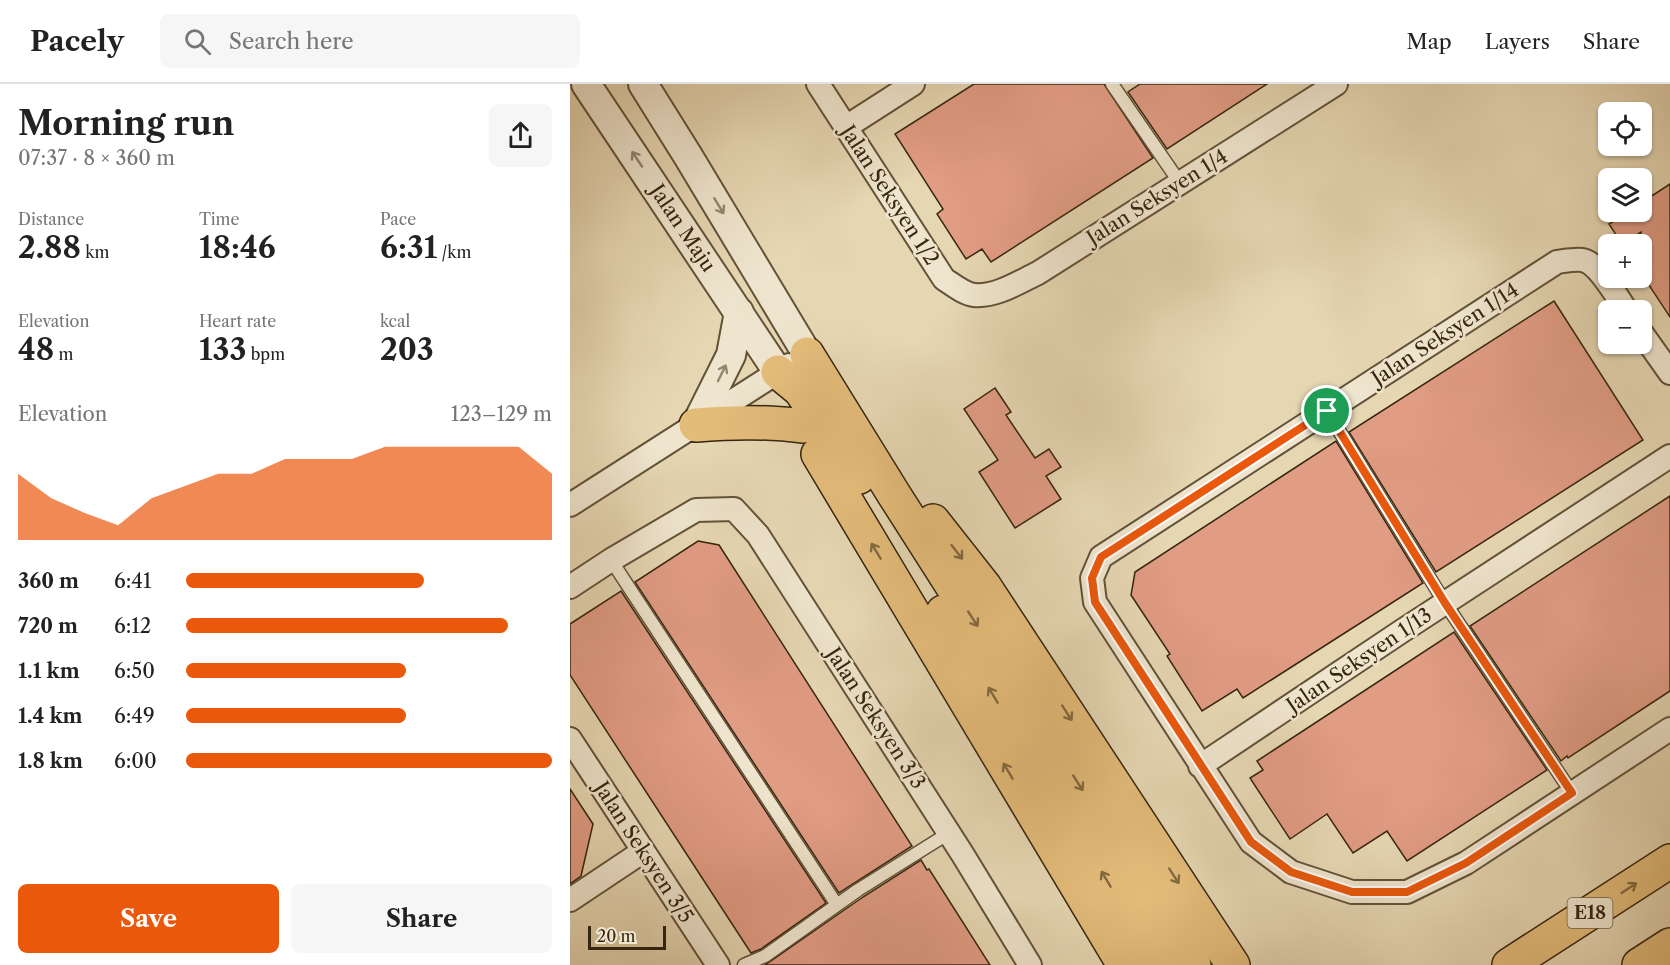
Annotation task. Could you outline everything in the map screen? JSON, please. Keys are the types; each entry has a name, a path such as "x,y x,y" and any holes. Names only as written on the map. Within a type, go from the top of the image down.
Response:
{"highway":[{"path":"807,354 906,514 1194,965"},
{"path":"778,372 782,396 1124,965"},
{"path":"778,372 800,390 871,495 1158,965"},
{"path":"696,425 772,422 802,426"},
{"path":"864,445 890,467 985,587 1233,965"},
{"name":"E18","path":"1509,965 1670,861"},
{"path":"1639,965 1670,945"}],"street":[{"name":"Jalan Maju","path":"586,84 778,372"},
{"name":"Jalan Maju","path":"643,84 807,354"},
{"name":"Jalan Seksyen 1/2","path":"818,84 944,279 972,295"},
{"path":"846,127 913,84"},
{"name":"Jalan Seksyen 1/4","path":"972,295 990,294 1038,273 1336,84"},
{"name":"Jalan Seksyen 1/14","path":"1200,766 1095,602 1092,578 1101,557 1557,262 1582,260 1590,262 1619,300"},
{"path":"696,425 731,355 739,312"},
{"path":"1652,348 1670,374"},
{"path":"570,505 807,354"},
{"name":"Jalan Seksyen 1/13","path":"1200,766 1670,456"},
{"name":"Jalan Seksyen 3/3","path":"611,560 696,510 734,509 758,535 949,833 1029,965"},
{"path":"570,587 611,560"},
{"path":"1200,766 1251,842 1291,872 1352,892 1407,892 1466,863 1670,729"},
{"name":"Jalan Seksyen 3/5","path":"570,739 718,965"},
{"path":"570,900 642,852"}],"lane":[{"path":"1112,84 1180,183"},
{"path":"1327,411 1445,603 1572,793"},
{"path":"611,560 837,905"},
{"path":"744,965 765,956 837,905 949,833"}],"building":[{"path":"974,84 1104,84 1153,158 991,262 982,249 966,259 937,214 943,209 895,134"},
{"path":"1140,84 1267,84 1167,149 1128,92"},
{"path":"1670,184 1670,317 1651,288 1652,234 1641,234 1641,232 1616,234 1609,224 1612,222 1652,222 1652,196"},
{"path":"1554,301 1643,440 1436,572 1349,432"},
{"path":"995,388 1011,412 1006,415 1035,458 1049,449 1061,467 1046,476 1061,499 1015,528 979,472 998,460 964,409"},
{"path":"1336,441 1423,583 1243,698 1237,689 1202,711 1167,656 1170,654 1131,595 1135,572"},
{"path":"1670,496 1670,691 1561,761 1470,626"},
{"path":"698,541 719,545 912,846 839,893 635,582"},
{"path":"621,591 826,903 761,949 751,953 570,675 570,624"},
{"path":"1454,632 1547,770 1407,861 1387,831 1353,853 1327,814 1290,839 1250,778 1263,770 1257,761"},
{"path":"570,789 593,824 581,876 570,884"},
{"path":"921,860 990,965 765,965 863,897"}],"route":[{"path":"1327,411 1445,603 1572,793 1466,863 1407,892 1352,892 1291,872 1251,842 1095,602 1092,578 1101,557 1327,411"}]}
